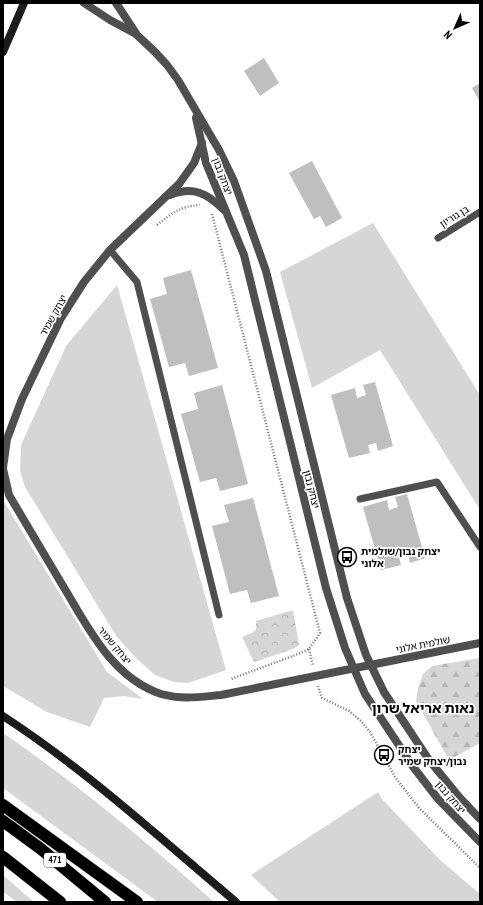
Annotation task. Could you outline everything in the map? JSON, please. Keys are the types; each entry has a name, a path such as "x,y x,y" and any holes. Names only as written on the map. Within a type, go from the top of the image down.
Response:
{"highway":[{"path":"3,805 137,902"},
{"name":"471","path":"3,821 41,849 104,902"},
{"path":"3,857 60,902"}],"main road":[{"path":"3,52 24,3"},
{"path":"3,716 79,771 236,902"},
{"path":"176,851 230,902"}],"street":[{"name":"יצחק נבון","path":"84,3 110,20 137,34"},
{"name":"יצחק נבון","path":"116,3 137,34 167,65 178,80 219,150 234,180 266,271 347,598 371,664 384,692 429,760 460,798 480,819"},
{"name":"יצחק נבון","path":"193,106 206,163 244,255 326,588 353,668 365,694 414,768 438,800 480,842"},
{"name":"יצחק שמיר","path":"202,143 194,163 180,184 110,250 84,282 61,318 22,399 7,439 3,469 9,495 97,642 117,665 136,682 161,694 188,699 221,695 371,664"},
{"name":"יצחק שמיר","path":"164,199 170,195 183,191 198,192 219,205 228,214"},
{"name":"שולמית אלוני","path":"371,664 480,643"}],"lane":[{"name":"בן גוריון","path":"438,238 480,212"},
{"path":"110,250 137,282 219,614"},
{"path":"360,499 437,482 480,547"}],"path":[{"path":"157,225 177,210 186,206 203,205"},
{"path":"211,211 320,633 309,649 231,679"},
{"path":"309,649 322,698 349,711 361,721 370,732 395,777 418,808 480,868"}],"green space":[{"path":"373,223 480,395 480,510 380,350 312,388 280,272"},
{"path":"117,285 226,670 188,683 174,682 155,675 136,658 117,637 25,487 20,471 21,445 66,346"},
{"path":"3,500 107,672 143,699 124,696 104,698 90,727 47,712 3,686"},
{"path":"293,610 299,645 293,649 254,662 242,637 256,630 256,621"},
{"path":"480,658 480,743 449,760 416,701 418,688 423,674 432,666"},
{"path":"3,733 58,772 111,814 214,902 158,902 3,788"},
{"path":"378,792 382,799 440,860 480,894 480,902 280,902 251,875"},
{"path":"3,875 34,902 17,902 3,892"}],"building":[{"path":"264,58 279,83 260,96 244,71"},
{"path":"480,83 480,102 472,88"},
{"path":"312,161 342,218 326,227 320,216 314,219 289,173"},
{"path":"191,270 218,368 189,376 185,363 169,367 150,299 167,294 163,278"},
{"path":"375,382 393,446 378,451 376,443 368,445 370,453 349,458 331,395 355,388 357,398 366,395 363,385"},
{"path":"222,385 248,484 220,491 216,478 200,482 181,414 198,409 194,393"},
{"path":"407,494 425,558 410,563 408,555 399,557 401,565 381,570 363,507 387,500 389,510 398,507 395,497"},
{"path":"253,498 279,596 251,603 247,590 230,594 212,526 229,522 224,505"}],"place":[{"name":"יצחק נבון/שולמית אלוני","path":"347,557"},
{"name":"יצחק נבון/יצחק שמיר","path":"384,755"}],"district":[{"name":"נאות אריאל שרון","path":"423,708"}]}
